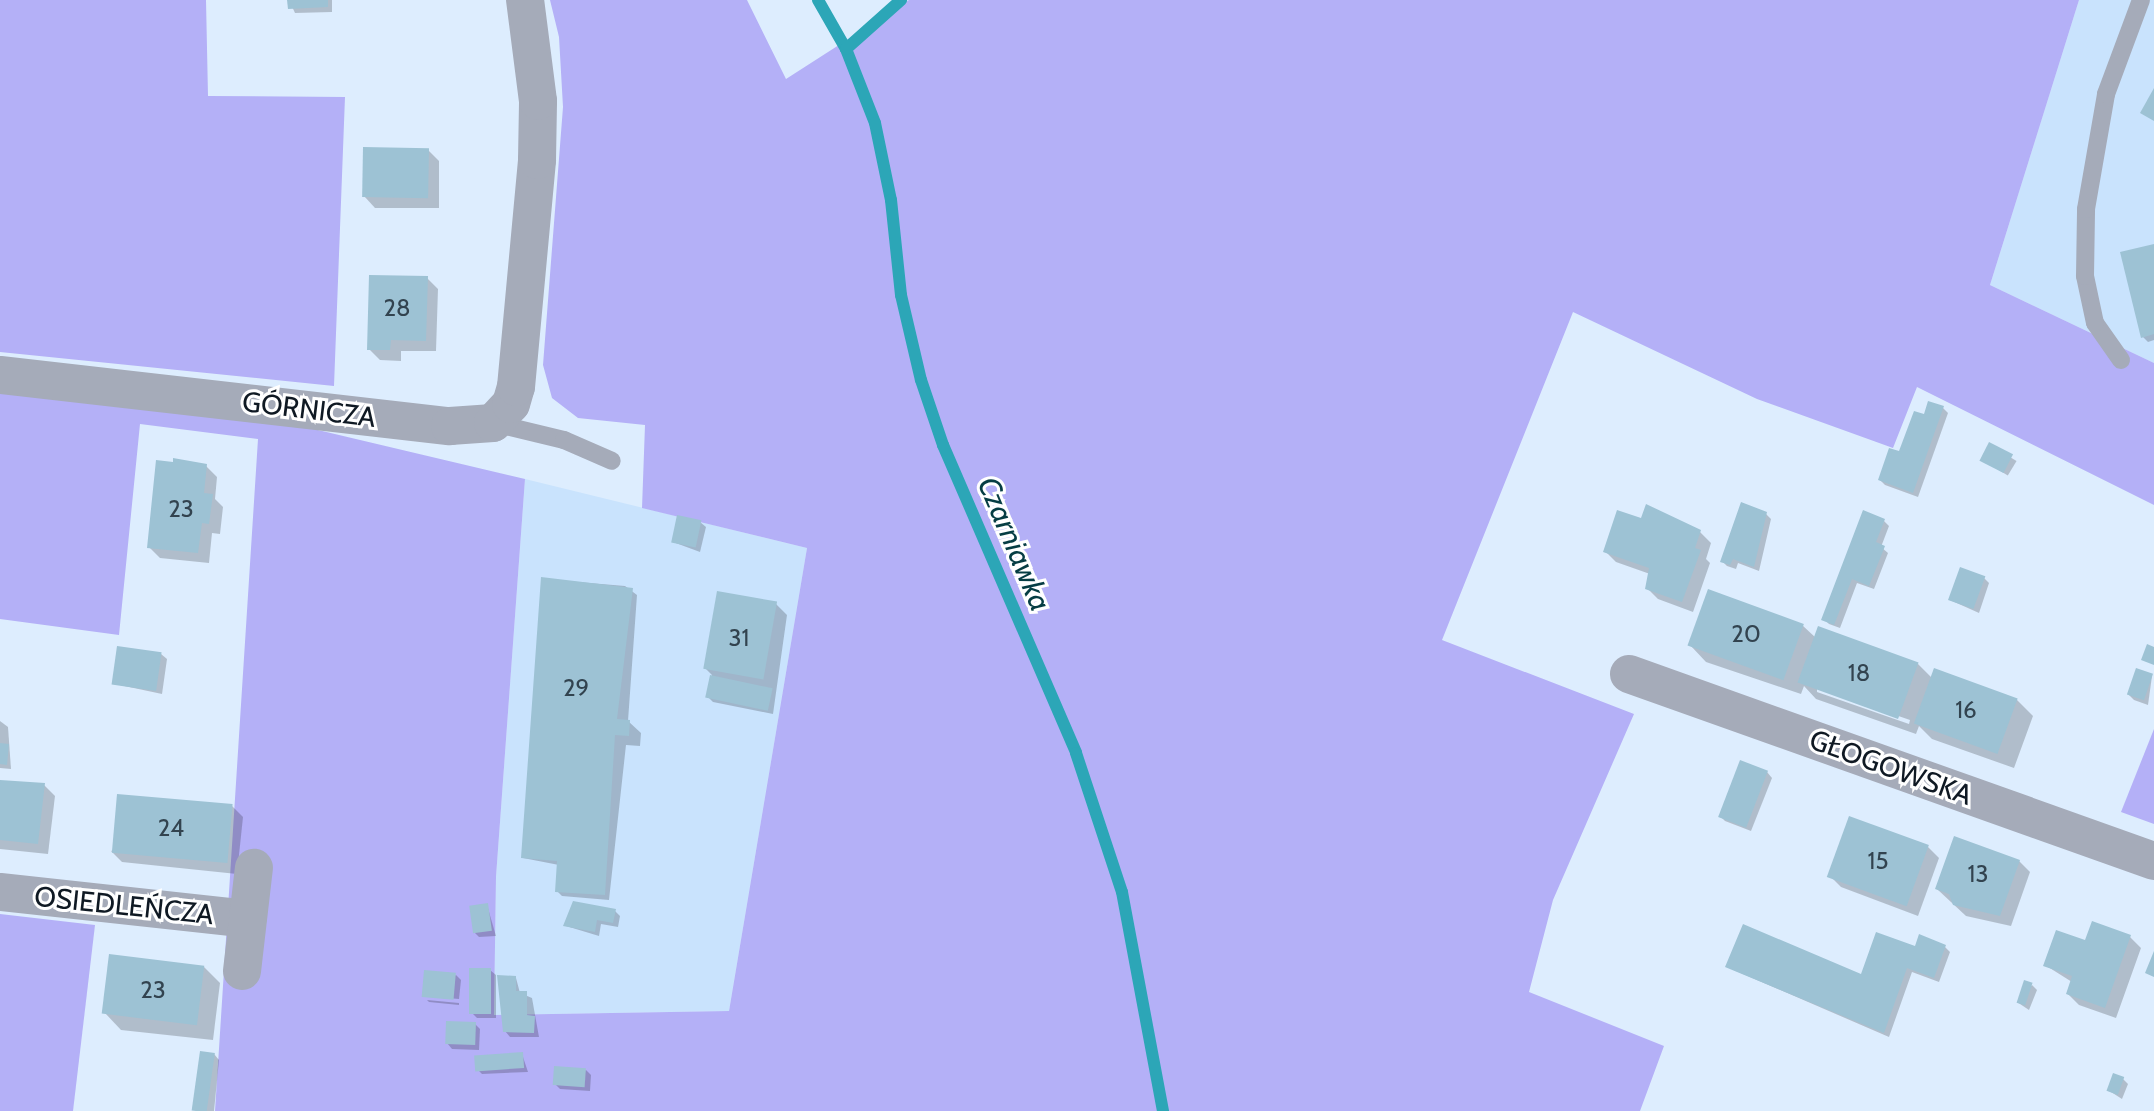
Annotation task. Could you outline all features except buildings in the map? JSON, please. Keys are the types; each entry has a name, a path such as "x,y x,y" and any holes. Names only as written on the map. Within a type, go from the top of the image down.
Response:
{"street":[{"path":"493,423 511,404 516,387 537,160 538,101 525,0"},
{"name":"GÓRNICZA","path":"0,375 450,426 493,423"},
{"name":"GŁOGOWSKA","path":"1629,674 2154,861"},
{"path":"242,971 254,868"},
{"name":"OSIEDLEŃCZA","path":"0,892 248,919"}],"lane":[{"path":"2121,360 2095,323 2085,276 2086,209 2106,94 2141,0"},
{"name":"GÓRNICZA","path":"493,423 531,430 612,461"}],"shaded area":[{"path":"0,0 206,0 208,96 345,97 334,386 0,352"},
{"path":"550,0 747,0 786,79 909,0 2079,0 1990,285 2154,363 2154,505 1917,387 1893,448 1757,399 1573,312 1442,640 1634,714 1553,900 1529,992 1664,1046 1640,1111 215,1111 258,439 140,424 119,635 0,619 0,391 263,417 525,479 496,877 494,1015 729,1011 807,548 642,508 645,425 578,418 552,398 543,365 563,107 559,37"},
{"path":"2079,0 2154,0 2154,363 1990,285"},
{"path":"525,479 807,548 729,1011 494,1015 496,877"},
{"path":"2154,729 2154,824 2121,812"},
{"path":"0,914 95,925 73,1111 0,1111"}],"waterway":[{"name":"Czarniawka","path":"818,0 846,49 875,123 891,200 901,295 921,380 943,445 1076,753 1122,892 1163,1111"},
{"path":"846,49 901,0"}]}
